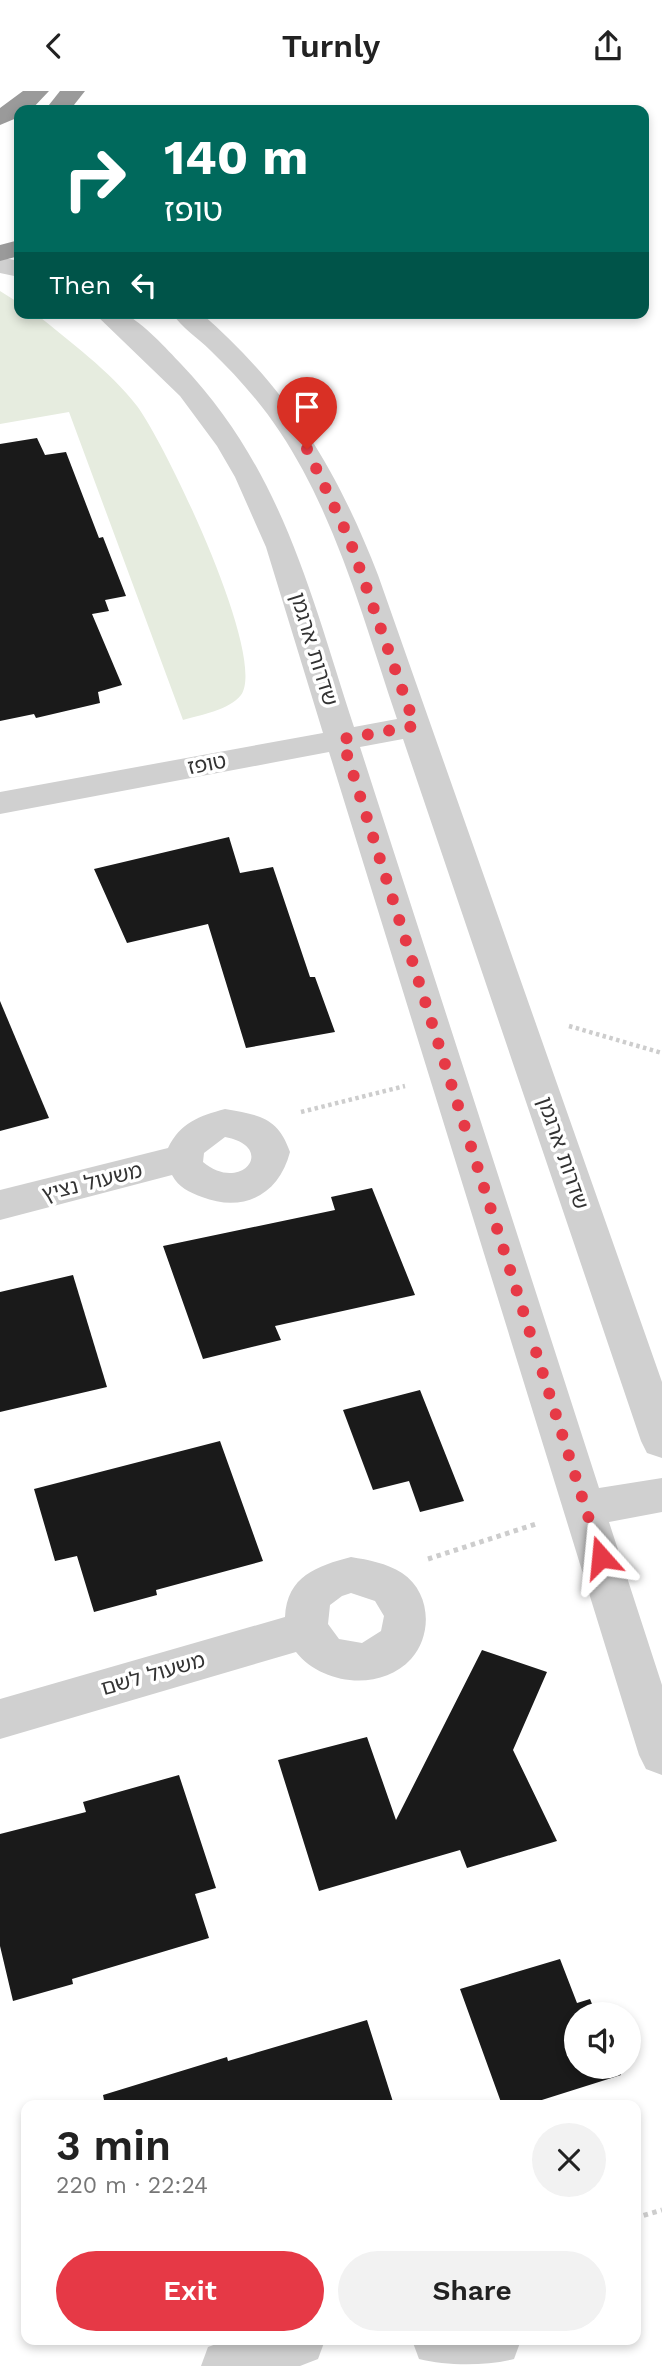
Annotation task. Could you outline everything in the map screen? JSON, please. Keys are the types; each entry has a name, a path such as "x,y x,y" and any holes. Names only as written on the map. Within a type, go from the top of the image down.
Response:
{"highway":[{"path":"22,105 37,91"},
{"path":"61,105 73,91"}],"street":[{"name":"שדרות ארגמן","path":"114,319 150,348 183,381 218,424 252,479 281,547 662,1755"},
{"name":"שדרות ארגמן","path":"191,319 241,363 271,398 317,467 349,538 662,1441"},
{"name":"טופז","path":"0,803 415,726"},
{"path":"225,1123 250,1127 267,1140 272,1153 267,1171 248,1185 231,1188 206,1185 193,1176 185,1158 190,1140 209,1127 225,1123"},
{"name":"משעול נציץ","path":"0,1205 185,1158"},
{"path":"586,1508 662,1495"},
{"path":"360,1575 379,1580 400,1598 405,1614 401,1638 387,1652 360,1662 341,1660 323,1652 307,1630 307,1605 311,1597 324,1584 341,1576 360,1575"},
{"name":"משעול לשם","path":"0,1719 307,1630"},
{"path":"227,2366 285,2345"},
{"path":"453,2345 474,2345"}],"path":[{"path":"514,1010 662,1053"},
{"path":"250,1127 449,1075"},
{"path":"379,1580 423,1560 586,1508"},
{"path":"641,2216 662,2210"}],"shaded area":[{"path":"0,291 14,300 14,319 42,319 102,368 137,406 151,427 210,550 227,597 240,639 245,673 241,695 236,700 214,711 183,720 69,412 0,424"}],"building":[{"path":"37,438 45,455 66,452 99,538 103,537 126,596 105,600 109,611 92,614 122,685 98,692 100,703 36,718 34,714 0,721 0,444"},
{"path":"229,837 240,873 273,867 310,977 315,977 335,1032 246,1048 208,924 127,943 94,869"},
{"path":"0,1001 49,1118 0,1131"},
{"path":"372,1188 415,1295 275,1326 281,1340 203,1359 163,1246 335,1210 331,1197"},
{"path":"73,1275 107,1387 0,1412 0,1292"},
{"path":"420,1390 464,1501 420,1512 409,1481 373,1490 343,1410"},
{"path":"220,1441 263,1561 156,1590 157,1595 94,1612 77,1556 55,1561 34,1489"},
{"path":"482,1650 547,1672 513,1750 557,1841 467,1868 460,1850 319,1891 278,1760 367,1737 396,1820"},
{"path":"179,1775 216,1888 195,1894 209,1938 72,1979 73,1984 13,2001 0,1946 0,1834 86,1812 83,1802"},
{"path":"560,1959 577,2002 564,2002 564,2079 608,2079 542,2100 500,2100 460,1989"},
{"path":"367,2020 392,2100 104,2100 103,2095 227,2057 228,2061"}],"route":[{"path":"307,449 326,484 349,538 415,726 342,739 601,1557"}]}
